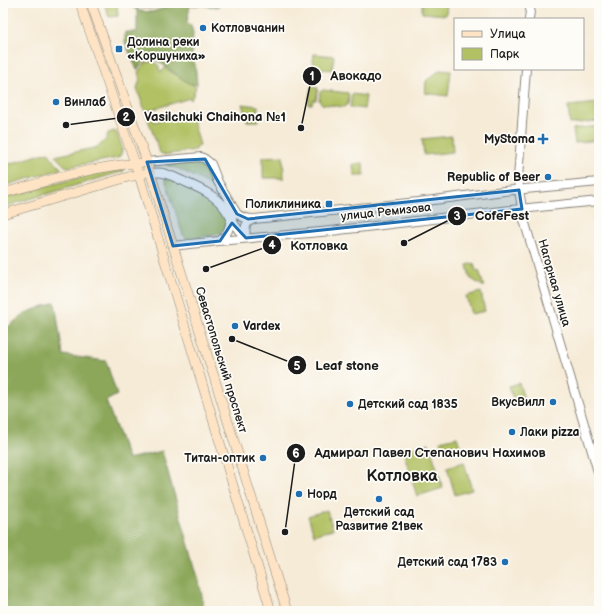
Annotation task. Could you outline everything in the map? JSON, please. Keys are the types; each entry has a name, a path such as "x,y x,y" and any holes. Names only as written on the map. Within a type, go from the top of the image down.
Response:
{"main road":[{"name":"Севастопольский проспект","path":"80,3 139,175 271,611"},
{"name":"Севастопольский проспект","path":"91,3 151,173 287,611"},
{"name":"улица Ремизова","path":"3,193 70,174 147,162"},
{"path":"3,214 128,177 151,173"}],"street":[{"path":"529,18 530,3"},
{"name":"Нагорная улица","path":"526,70 519,171 519,190 522,209 552,319 599,475"},
{"name":"улица Ремизова","path":"147,162 200,157 205,158 210,164 218,182 237,214 242,218 254,219 599,182"},
{"path":"151,173 162,173 172,176 204,190 222,205 240,233 246,238"},
{"path":"204,190 214,190 217,188 218,182"},
{"name":"улица Ремизова","path":"173,246 338,230 599,201"},
{"path":"220,241 226,236 229,230 231,219"},
{"path":"246,238 246,224 248,221 254,219"}],"highlighted area":[{"path":"205,159 237,214 248,219 519,190 522,209 246,238 232,223 220,241 173,246 147,162"}],"green space":[{"path":"104,3 117,3 118,16 109,17"},
{"path":"125,3 130,3 140,11 152,12 178,3 219,3 218,7 198,5 190,6 187,22 191,26 193,32 192,55 197,85 188,83 155,59 144,61 137,70 125,42 125,32 137,32 137,10"},
{"path":"135,3 168,3 151,8 143,8"},
{"path":"422,3 447,3 446,15 422,13"},
{"path":"314,54 334,56 332,70 312,68"},
{"path":"154,61 159,66 161,72 165,68 196,87 191,100 190,98 150,110 154,122 190,111 200,145 195,150 165,155 160,153 137,89 140,79 138,72 145,63"},
{"path":"440,70 451,71 448,96 425,93 426,81"},
{"path":"311,87 318,88 316,100 313,100 312,104 308,104"},
{"path":"323,90 348,93 348,104 344,107 322,104 319,101 320,92"},
{"path":"352,94 366,96 364,109 350,107"},
{"path":"599,103 599,121 570,124 568,106"},
{"path":"242,104 258,106 258,121 247,121"},
{"path":"599,126 599,140 575,143 573,129"},
{"path":"115,131 121,143 122,149 122,152 118,158 69,167 65,166 55,156 98,147 106,139 108,133"},
{"path":"452,136 453,152 424,155 422,139"},
{"path":"48,152 62,169 3,186 3,166"},
{"path":"283,156 284,178 263,178 263,157"},
{"path":"199,161 208,165 215,184 210,185 179,169 166,165"},
{"path":"363,163 364,176 354,176 353,164"},
{"path":"124,169 124,171 3,207 3,198 95,173"},
{"path":"165,179 169,179 195,190 219,207 225,215 228,223 221,234 187,239 183,235"},
{"path":"474,263 476,271 479,270 484,287 470,278 467,265"},
{"path":"481,292 485,311 471,314 466,296"},
{"path":"55,302 63,355 106,361 117,395 106,401 128,459 162,451 199,581 205,611 3,611 3,331 25,313"},
{"path":"519,383 524,399 514,402 509,386"},
{"path":"457,437 460,447 443,451 440,441"},
{"path":"429,443 443,488 417,496 403,451"},
{"path":"464,462 472,490 455,495 447,467"},
{"path":"327,510 333,529 314,535 308,516"}],"place":[{"name":"Котловчанин","path":"203,28"},
{"name":"Долина реки «Коршуниха»","path":"119,49"},
{"name":"Винлаб","path":"56,102"},
{"name":"Vasilchuki Chaihona №1","path":"66,125"},
{"name":"Авокадо","path":"301,128"},
{"name":"MyStoma","path":"543,139"},
{"name":"Republic of Beer","path":"548,177"},
{"name":"Поликлиника","path":"329,204"},
{"name":"CofeFest","path":"404,243"},
{"name":"Котловка","path":"206,269"},
{"name":"Vardex","path":"235,326"},
{"name":"Leaf stone","path":"232,339"},
{"name":"ВкусВилл","path":"553,402"},
{"name":"Детский сад 1835","path":"350,404"},
{"name":"Лаки pizza","path":"512,432"},
{"name":"Титан-оптик","path":"263,458"},
{"name":"Норд","path":"299,494"},
{"name":"Детский сад Развитие 21век","path":"379,499"},
{"name":"Адмирал Павел Степанович Нахимов","path":"285,532"},
{"name":"Детский сад 1783","path":"505,562"}],"district":[{"name":"Котловка","path":"402,476"}]}
